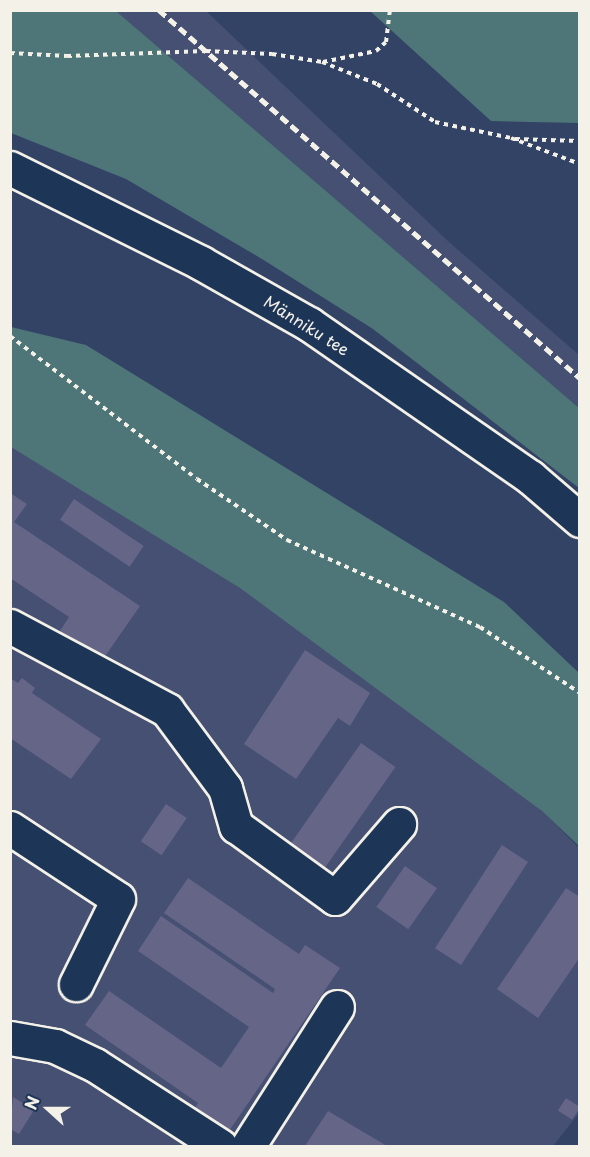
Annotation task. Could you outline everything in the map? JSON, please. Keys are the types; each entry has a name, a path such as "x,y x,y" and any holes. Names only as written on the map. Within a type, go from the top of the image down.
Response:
{"street":[{"name":"Männiku tee","path":"10,168 201,263 309,324 530,477 579,519"},
{"path":"10,626 167,710 225,788 236,826 335,898 399,824"},
{"path":"10,828 118,899 76,984"},
{"path":"248,1146 337,1007"},
{"path":"10,1038 55,1046 95,1065 220,1146"}],"path":[{"path":"322,62 376,51 386,42 390,10"},
{"path":"10,53 67,56 206,51 272,54 322,62 376,84 435,122 511,138 579,164"},
{"path":"511,138 579,141"},
{"path":"10,336 197,478 287,540 480,627 579,693"}],"shaded area":[{"path":"116,11 206,11 449,242 579,355 579,408"},
{"path":"10,438 377,644 579,848 579,1113 553,1146 11,1146"}],"green space":[{"path":"10,11 116,11 579,408 579,488 373,329 262,259 126,179 11,133"},
{"path":"370,11 579,11 579,123 491,121"},
{"path":"11,327 86,345 504,602 579,673 579,846 542,811 240,588 11,447"}],"building":[{"path":"10,493 27,504 14,522 140,606 101,662 58,634 69,617 10,578"},
{"path":"74,499 144,546 130,567 60,520"},
{"path":"305,650 370,693 350,726 338,718 296,779 244,744"},
{"path":"10,678 18,683 22,678 35,688 32,693 101,739 71,779 10,738"},
{"path":"361,743 395,767 324,869 289,845"},
{"path":"166,804 187,818 162,855 141,841"},
{"path":"502,845 528,862 461,965 435,948"},
{"path":"405,866 437,888 408,929 376,907"},
{"path":"188,878 299,954 305,945 340,968 225,1137 191,1114 198,1103 85,1025 109,991 221,1068 249,1027 138,951 161,916 273,993 275,989 164,913"},
{"path":"566,888 580,897 580,957 538,1018 497,989"},
{"path":"13,1097 34,1110 19,1134 10,1129"},
{"path":"566,1098 580,1107 572,1120 558,1111"},
{"path":"328,1111 387,1146 305,1146"}],"railway":[{"path":"159,10 580,378"}]}
